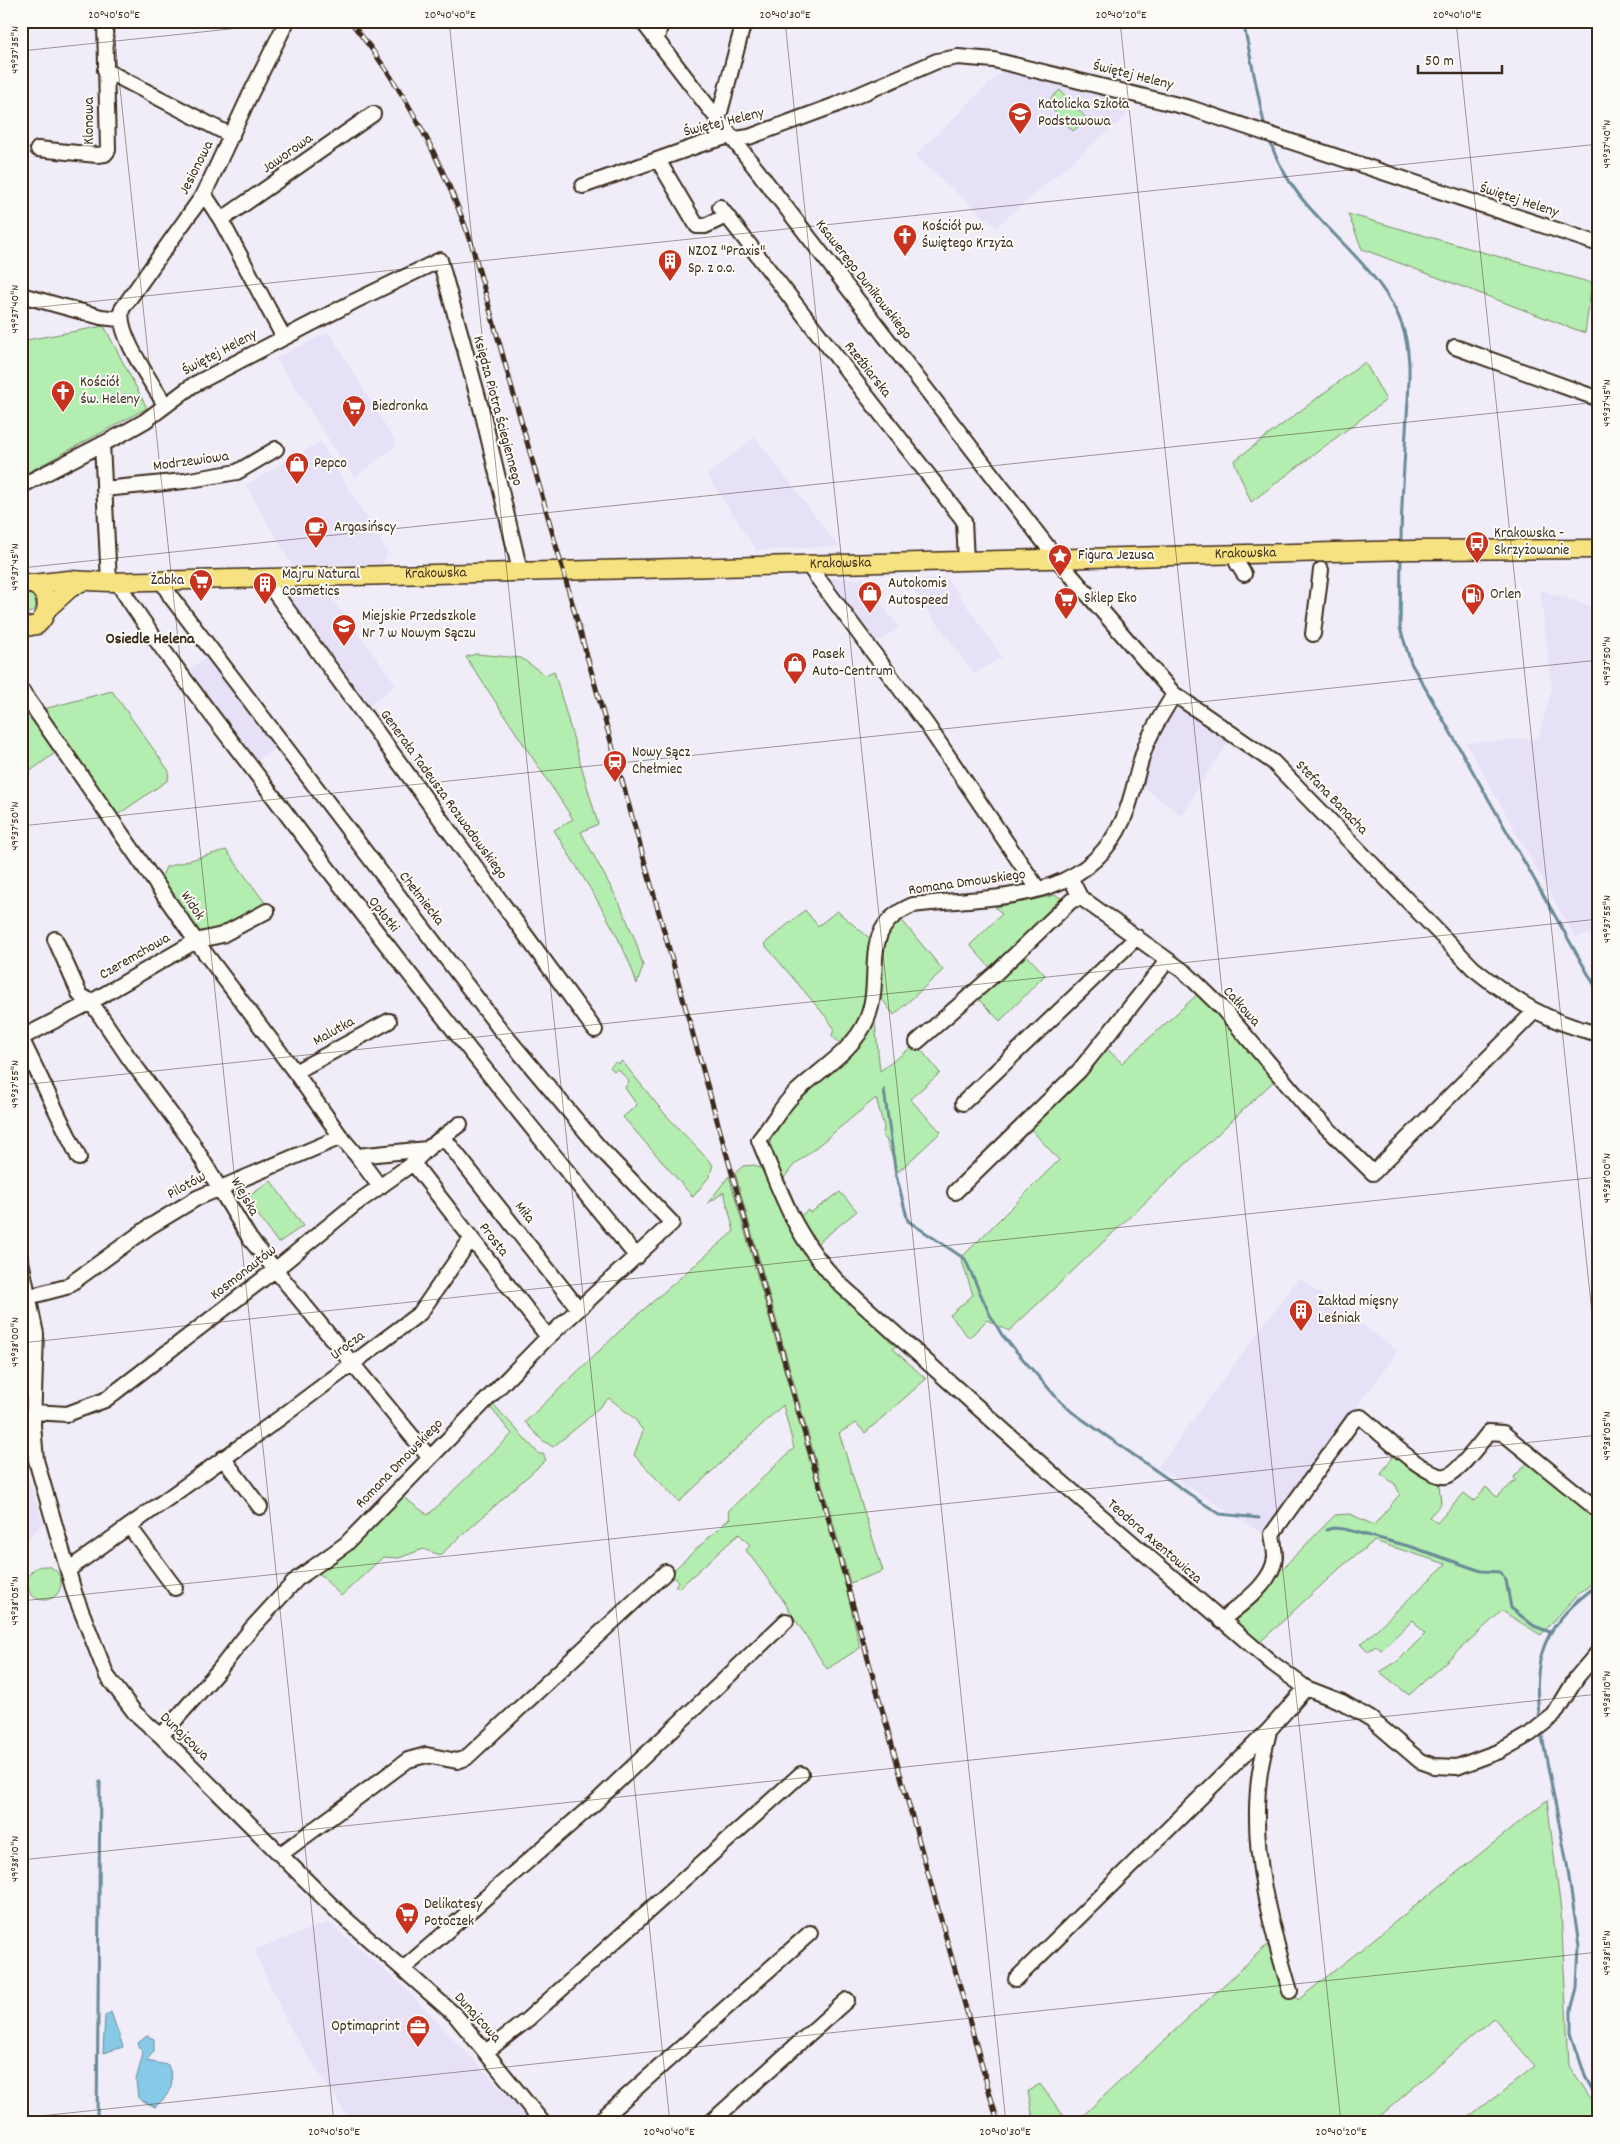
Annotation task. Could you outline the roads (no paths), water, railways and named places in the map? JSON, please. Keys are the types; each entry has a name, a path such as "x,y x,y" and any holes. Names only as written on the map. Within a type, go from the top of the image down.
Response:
{"main road":[{"name":"Krakowska","path":"25,582 69,580 113,582 1403,551 1599,549"},
{"path":"25,582 38,587 46,597 47,609"},
{"path":"22,629 42,620 47,609 69,589 81,582"}],"street":[{"name":"Klonowa","path":"38,149 105,154 109,142 105,70 105,21"},
{"name":"Jesionowa","path":"119,319 122,309 204,194 287,21"},
{"name":"Ksawerego Dunikowskiego","path":"642,21 731,138 890,340 1057,559"},
{"path":"656,39 661,21"},
{"path":"718,120 744,21"},
{"name":"Świętej Heleny","path":"583,186 702,144 726,137 749,137 833,106 914,69 940,60 958,57 1014,63 1190,108 1599,244"},
{"path":"105,70 232,136"},
{"name":"Jaworowa","path":"221,220 373,114"},
{"name":"Rzeźbiarska","path":"658,160 697,226 705,226 723,212 964,522 966,561"},
{"path":"204,194 221,220 284,338"},
{"name":"Świętej Heleny","path":"21,486 145,421 193,385 440,260"},
{"name":"Księdza Piotra Ściegiennego","path":"440,260 483,415 520,572"},
{"path":"21,295 100,317 119,319 126,337 165,405"},
{"path":"1455,347 1599,399"},
{"path":"102,444 104,489 113,582"},
{"name":"Modrzewiowa","path":"104,489 184,481 237,472 276,449"},
{"name":"Stefana Banacha","path":"1057,559 1174,694 1273,762 1473,968 1508,996 1535,1011 1599,1034"},
{"path":"808,565 927,725 1038,889"},
{"path":"1313,634 1321,570"},
{"name":"Generała Tadeusza Rozwadowskiego","path":"264,578 595,1030"},
{"name":"Chełmiecka","path":"162,580 171,597 500,1029 598,1146 672,1223"},
{"name":"Opłotki","path":"113,582 348,897 494,1082 637,1257"},
{"name":"Widok","path":"22,691 196,940 341,1137"},
{"name":"Romana Dmowskiego","path":"759,1140 792,1096 852,1042 862,1029 871,1006 876,947 884,926 890,917 913,905 1001,896 1038,889 1071,879 1111,845 1124,819 1137,782 1144,750 1174,694"},
{"name":"Całkowa","path":"1071,879 1080,897 1168,960 1222,1008 1309,1110 1373,1173 1535,1011"},
{"path":"917,1042 996,973 1072,901 1080,897"},
{"name":"Czeremchowa","path":"21,1038 91,1002 196,940 222,935 267,911"},
{"path":"963,1103 1137,937"},
{"name":"Wiejska","path":"55,939 80,995 91,1002 129,1058 191,1141 250,1239 428,1457"},
{"path":"955,1192 1079,1071 1168,960"},
{"name":"Malutka","path":"295,1072 389,1021"},
{"path":"21,1038 79,1158"},
{"name":"Kosmonautów","path":"33,1412 67,1414 105,1400 276,1269 354,1205 413,1163 427,1149 460,1124"},
{"path":"341,1137 380,1187"},
{"name":"Pilotów","path":"28,1297 66,1286 149,1228 197,1198 341,1137"},
{"name":"Miła","path":"444,1138 578,1308"},
{"name":"Teodora Axentowicza","path":"759,1140 795,1226 826,1269 1014,1441 1221,1621 1306,1688 1342,1702 1371,1719 1420,1761 1434,1766 1456,1767 1500,1751 1532,1732 1554,1715 1577,1677 1599,1651"},
{"path":"357,1156 427,1149"},
{"name":"Prosta","path":"413,1163 548,1337"},
{"name":"Romana Dmowskiego","path":"161,1736 275,1602 297,1580 346,1544 428,1457 548,1337 672,1223"},
{"name":"Urocza","path":"68,1570 420,1313 471,1239"},
{"name":"Dunajcowa","path":"21,1261 36,1334 33,1412 36,1460 75,1595 107,1676 135,1714 161,1736 340,1914 456,2016 543,2123"},
{"path":"1221,1621 1261,1585 1271,1570 1275,1557 1272,1534 1355,1418 1361,1417 1421,1468 1442,1476 1447,1476 1454,1470 1489,1432 1503,1433 1599,1511"},
{"path":"223,1458 260,1507"},
{"path":"130,1526 175,1588"},
{"path":"281,1854 408,1760 426,1755 458,1761 466,1758 666,1572"},
{"path":"403,1969 595,1803 786,1621"},
{"path":"1016,1979 1269,1730 1306,1688"},
{"path":"1269,1730 1260,1772 1257,1822 1261,1874 1267,1910 1290,1991"},
{"path":"486,2052 528,2019 801,1774"},
{"path":"597,2123 810,1934"},
{"path":"710,2123 847,2000"}],"water":[{"path":"111,2012 123,2047 103,2053 105,2016"},
{"path":"147,2036 154,2039 154,2051 146,2061 168,2065 172,2078 168,2093 155,2107 138,2098 136,2080 143,2054 138,2043"}],"waterway":[{"path":"1243,21 1265,128"},
{"path":"1269,139 1294,189 1378,282 1389,298 1403,329 1409,357 1409,387 1401,544"},
{"path":"1401,556 1400,628 1411,663 1599,993"},
{"path":"884,1090 896,1175 908,1221 965,1259 990,1315 1002,1335 1057,1398 1072,1412 1220,1514 1259,1518"},
{"path":"1326,1530 1333,1528 1344,1529 1412,1547 1481,1571 1500,1572 1506,1580 1511,1608 1534,1626 1550,1632"},
{"path":"1540,1722 1538,1678 1540,1659 1546,1643 1565,1613 1599,1584"},
{"path":"1541,1731 1567,1864 1579,1946 1577,1988 1571,2010 1571,2033 1586,2079 1599,2103"},
{"path":"97,2123 100,1782"}],"railway":[{"path":"350,21 388,73 420,126 447,182 471,242 998,2123"}],"place":[{"name":"Katolicka Szkoła Podstawowa","path":"1020,135"},
{"name":"Kościół pw. Świętego Krzyża","path":"905,257"},
{"name":"NZOZ \"Praxis\" Sp. z o.o.","path":"670,282"},
{"name":"Kościół św. Heleny","path":"63,413"},
{"name":"Biedronka","path":"354,428"},
{"name":"Pepco","path":"297,485"},
{"name":"Argasińscy","path":"316,549"},
{"name":"Krakowska - Skrzyżowanie","path":"1477,564"},
{"name":"Figura Jezusa","path":"1060,577"},
{"name":"Żabka","path":"201,602"},
{"name":"Majru Natural Cosmetics","path":"265,605"},
{"name":"Autokomis Autospeed","path":"870,614"},
{"name":"Orlen","path":"1473,616"},
{"name":"Sklep Eko","path":"1066,620"},
{"name":"Miejskie Przedszkole Nr 7 w Nowym Sączu","path":"344,647"},
{"name":"Pasek Auto-Centrum","path":"795,685"},
{"name":"Nowy Sącz Chełmiec","path":"615,783"},
{"name":"Zakład mięsny Leśniak","path":"1301,1332"},
{"name":"Delikatesy Potoczek","path":"407,1935"},
{"name":"Optimaprint","path":"418,2048"}],"district":[{"name":"Osiedle Helena","path":"150,639"}]}
